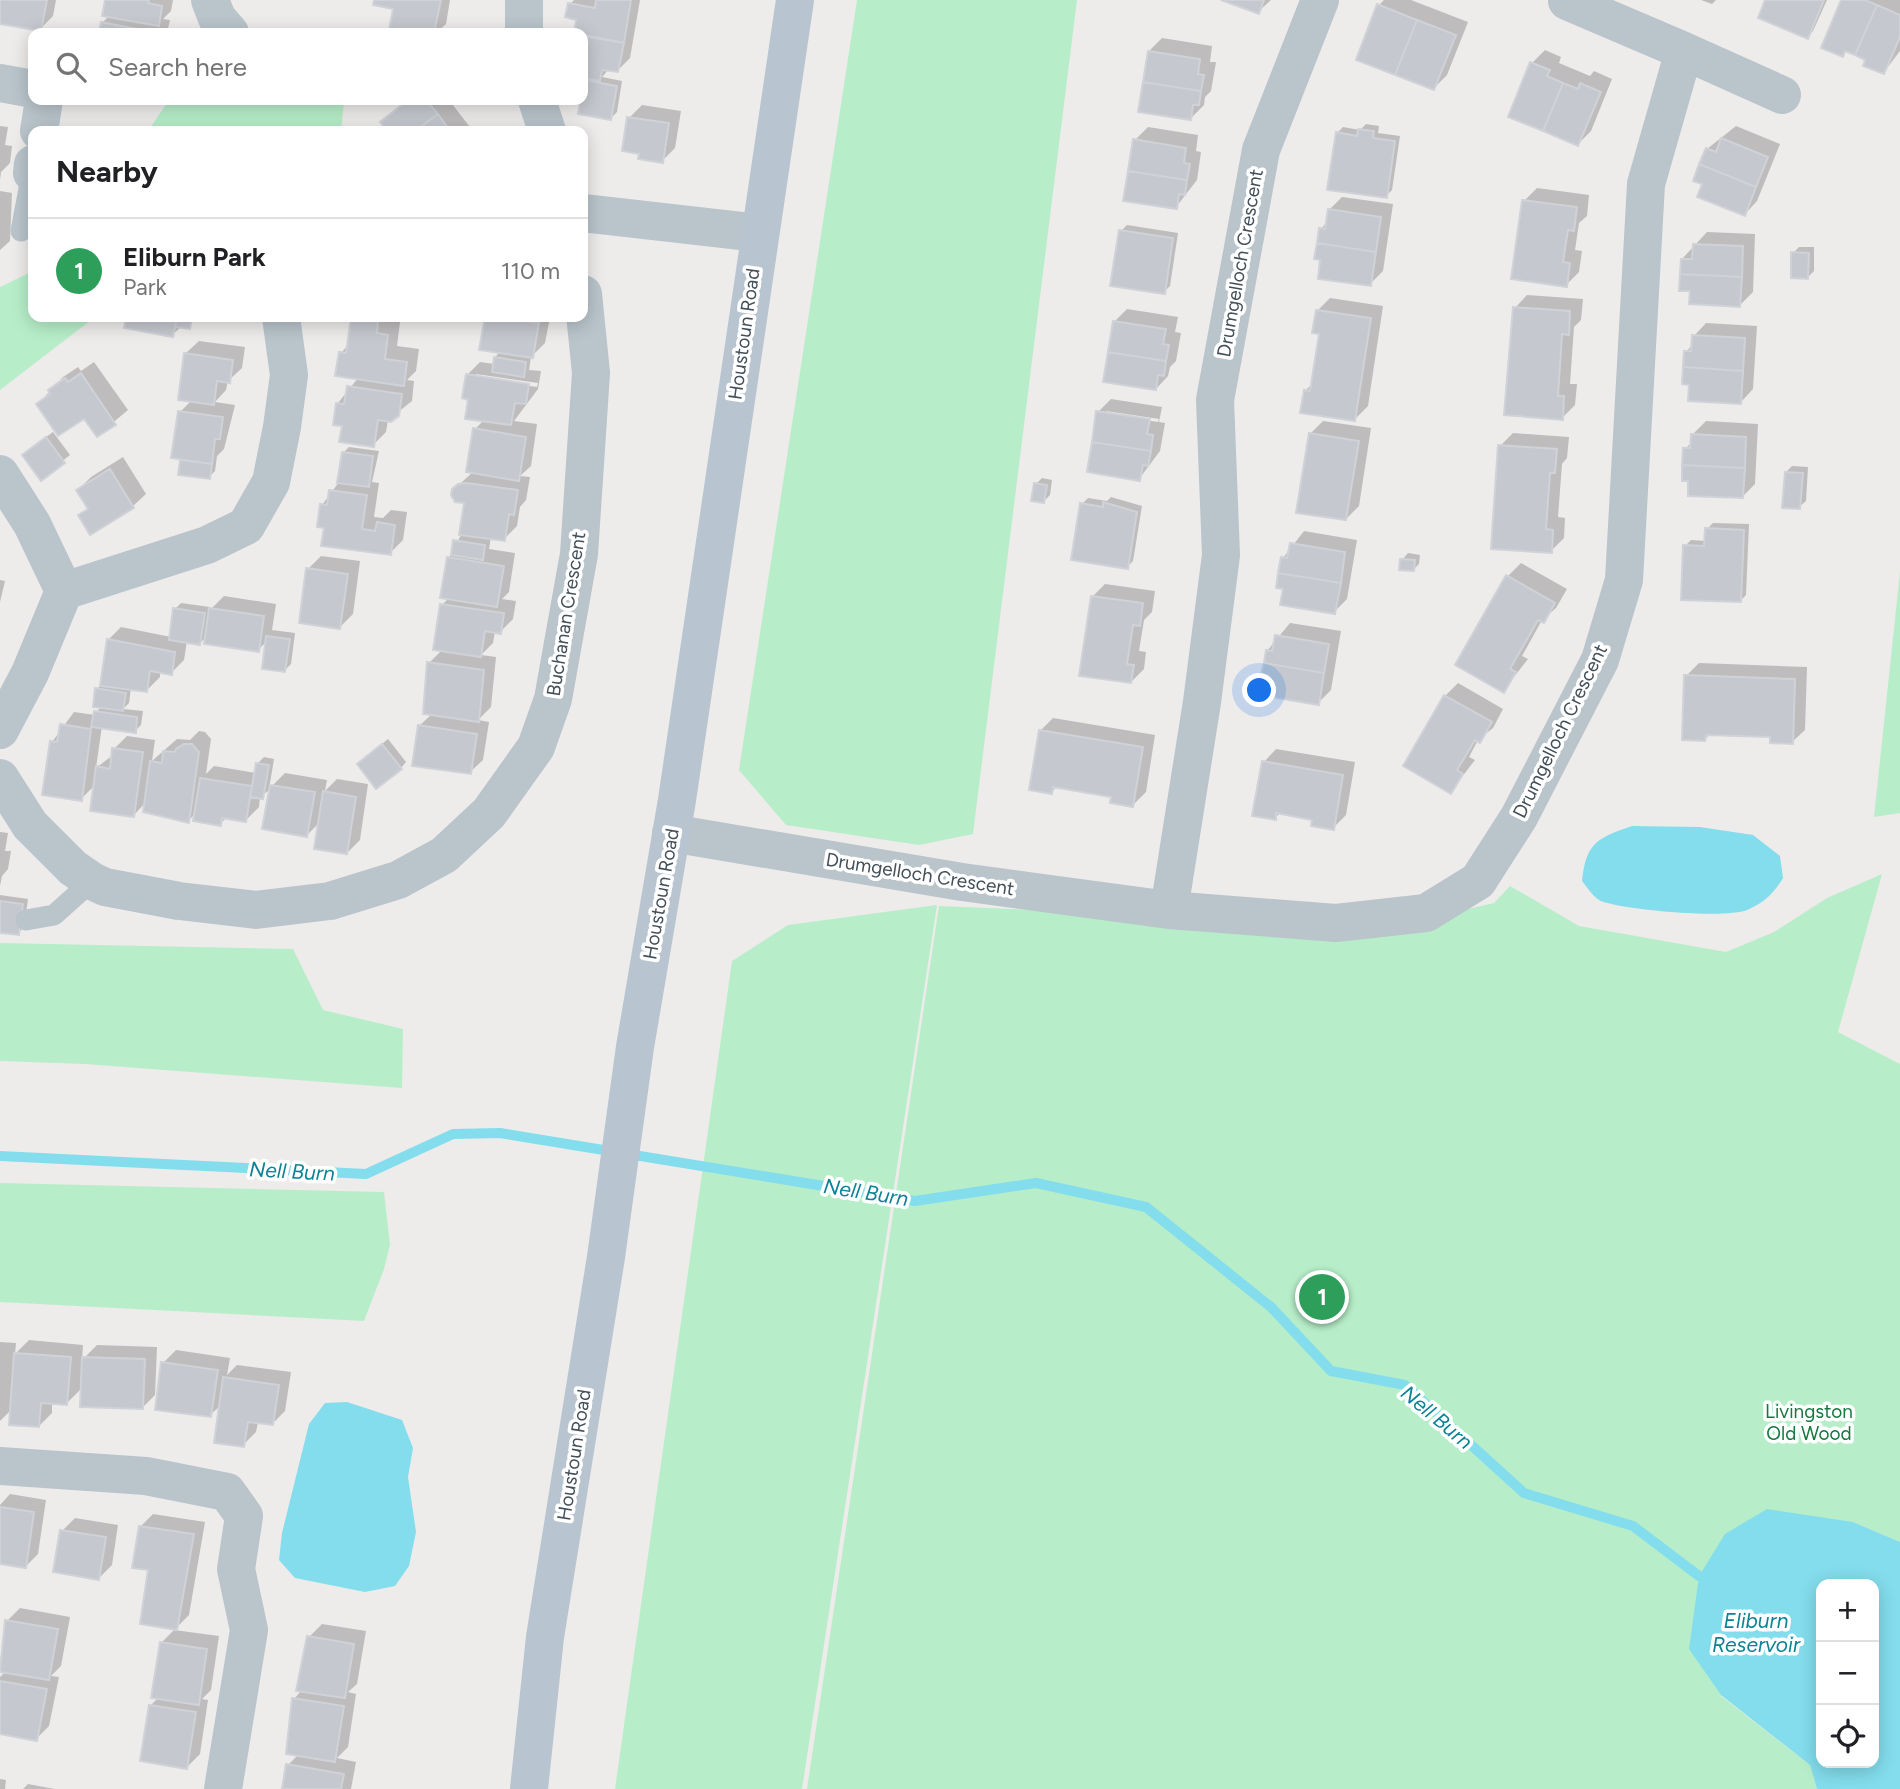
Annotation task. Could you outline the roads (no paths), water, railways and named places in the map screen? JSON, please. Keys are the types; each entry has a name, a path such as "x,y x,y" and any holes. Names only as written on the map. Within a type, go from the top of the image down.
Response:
{"street":[{"path":"211,0 217,18 226,28"},
{"path":"524,0 524,28"},
{"name":"Houstoun Road","path":"528,1789 545,1637 606,1257 635,1047 671,832 795,0"},
{"name":"Drumgelloch Crescent","path":"1169,910 1202,702 1221,555 1215,400 1261,150 1320,0"},
{"path":"1567,1 1782,95"},
{"name":"Drumgelloch Crescent","path":"671,832 962,882 1169,910 1336,923 1426,913 1478,881 1519,817 1600,660 1624,580 1646,184 1684,51"},
{"path":"40,126 43,105"},
{"path":"539,105 545,126"},
{"path":"588,215 759,233"},
{"path":"64,591 208,545 246,526 271,482 282,427 289,375 282,322"},
{"name":"Buchanan Crescent","path":"0,778 30,825 73,868 106,887 179,901 256,910 330,901 398,880 444,855 489,813 536,747 553,699 564,652 579,554 591,373 586,322"},
{"path":"0,474 32,524 64,591 30,673 0,730"},
{"path":"0,1466 146,1475 227,1492 244,1516 236,1569 249,1630 223,1789"}],"lane":[{"path":"21,231 28,195"},
{"path":"26,920 54,915 92,881"}],"water":[{"path":"1632,826 1700,827 1753,835 1780,856 1783,878 1763,901 1736,913 1674,912 1601,901 1582,881 1590,850 1610,834"},
{"path":"347,1402 402,1420 413,1448 408,1477 416,1532 409,1566 395,1586 365,1592 295,1578 279,1560 282,1533 309,1424 325,1403"},
{"name":"Eliburn Reservoir","path":"1767,1509 1853,1522 1900,1542 1900,1789 1817,1789 1810,1765 1721,1695 1689,1649 1699,1576 1725,1534"}],"waterway":[{"name":"Nell Burn","path":"0,1156 366,1174 453,1134 500,1133 915,1201 1036,1183 1146,1207 1271,1307 1331,1371 1405,1385 1524,1493 1633,1526 1699,1576"}],"place":[{"name":"Eliburn Park","path":"1322,1297"}],"park label":[{"name":"Livingston Old Wood","path":"1809,1422"}]}
